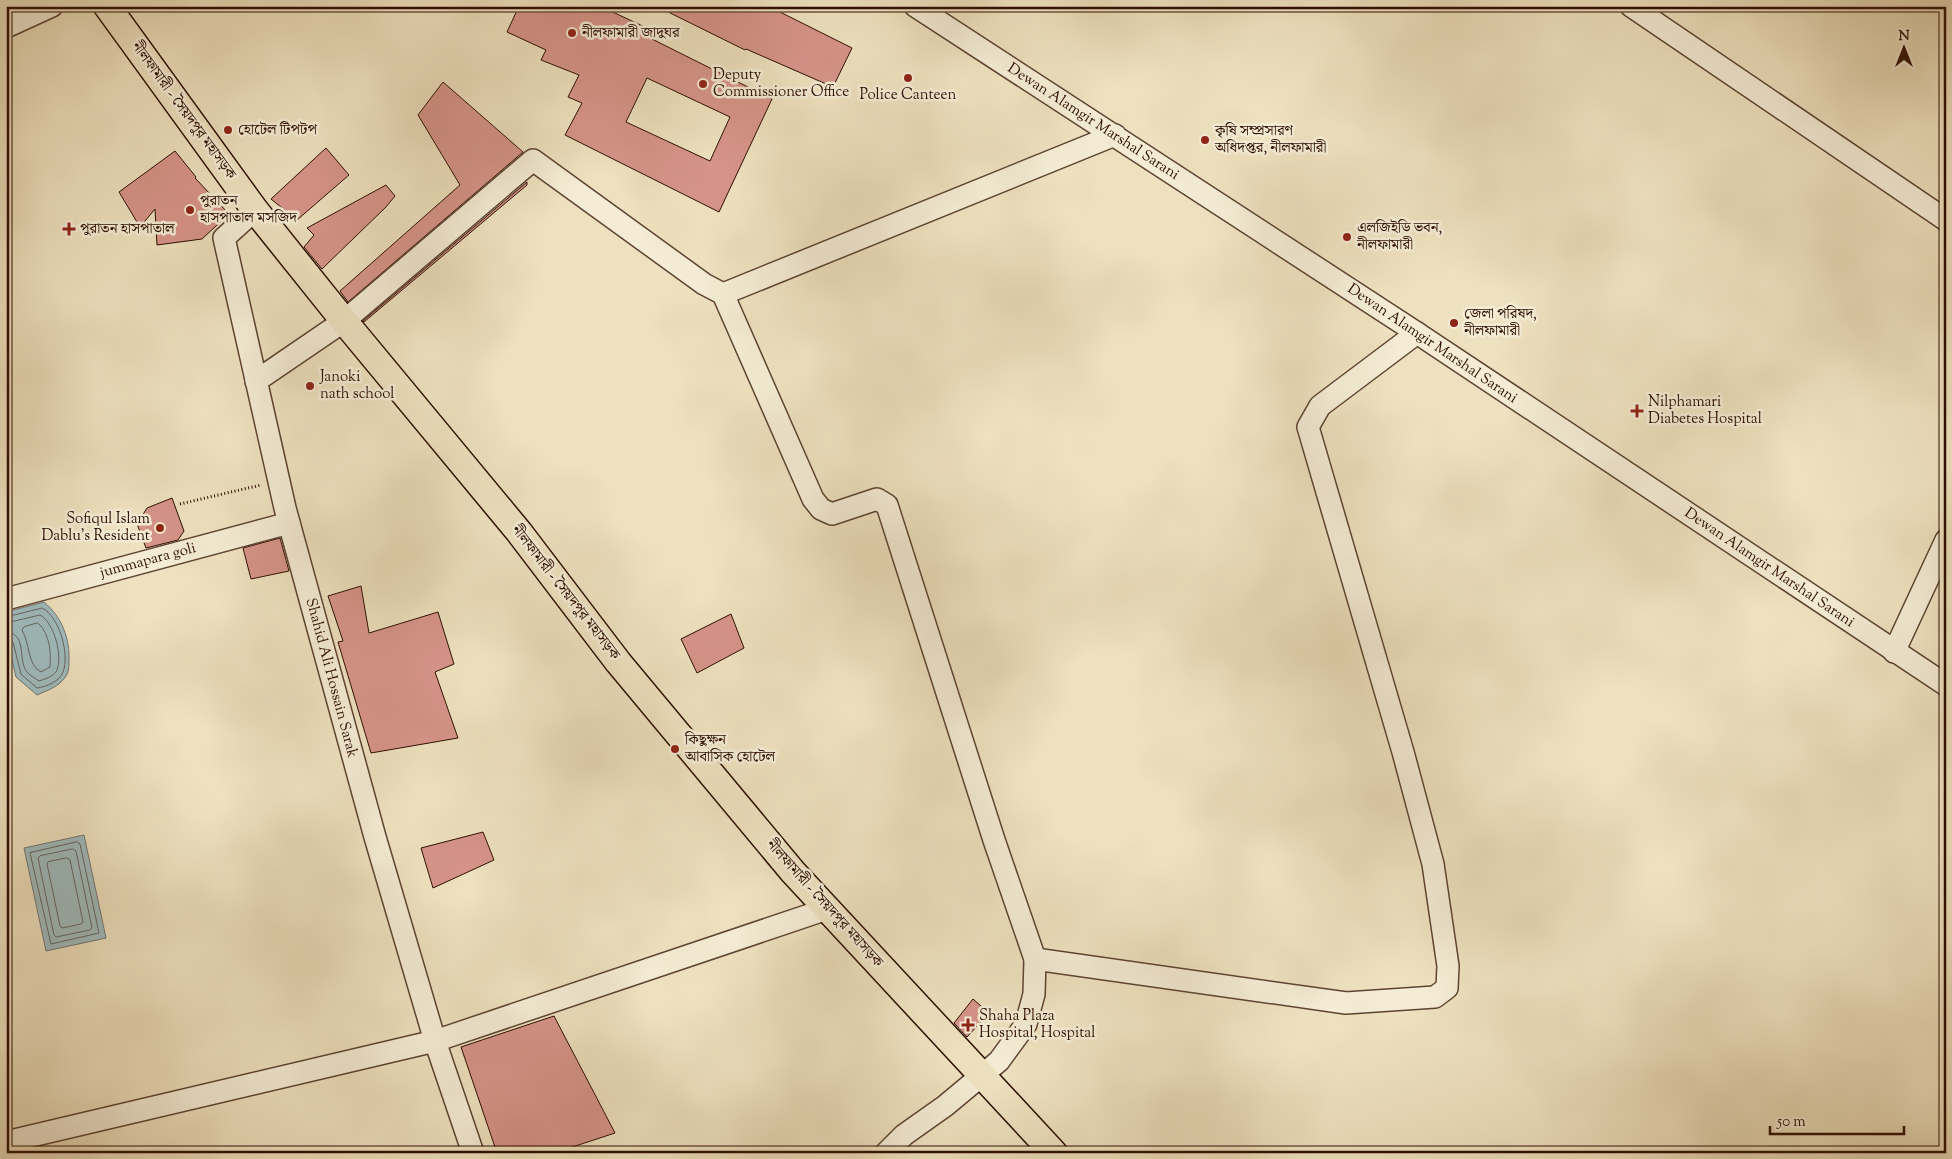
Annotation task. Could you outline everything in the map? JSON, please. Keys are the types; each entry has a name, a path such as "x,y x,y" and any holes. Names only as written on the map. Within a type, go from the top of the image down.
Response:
{"main road":[{"name":"নীলফামারী - সৈয়দপুর মহাসড়ক","path":"107,6 255,210 344,322 519,532 618,662 793,872 1054,1153"}],"street":[{"path":"6,27 52,6"},
{"name":"Dewan Alamgir Marshal Sarani","path":"915,6 1417,333 1946,685"},
{"path":"1630,6 1946,220"},
{"path":"723,294 1115,135"},
{"path":"256,381 344,322 533,160 704,284 723,294 813,499 821,509 832,514 877,499 887,505 994,840 1035,960 1034,994 1026,1024 999,1061 945,1106 904,1135 886,1153"},
{"name":"Shahid Ali Hossain Sarak","path":"255,210 224,238 279,481 375,837 435,1041 473,1153"},
{"path":"1035,960 1346,1003 1435,997 1447,988 1448,966 1433,864 1403,752 1308,426 1320,406 1417,333"},
{"name":"jummapara goli","path":"6,599 289,523"},
{"path":"1894,652 1946,540"},
{"path":"6,1142 435,1041 826,909"}],"path":[{"path":"180,504 279,481"}],"water":[{"path":"44,602 56,614 64,629 68,645 69,667 67,674 60,683 37,695 16,677 6,634 6,612"},
{"path":"84,835 106,938 46,951 24,848"}],"building":[{"path":"519,6 600,6 651,30 648,37 772,99 719,212 565,135 582,103 568,97 579,75 541,60 546,50 507,32","holes":["647,78 730,117 710,161 626,122"]},
{"path":"656,6 768,6 852,48 833,87 745,50"},
{"path":"443,82 523,152 348,302 340,291 460,185 418,115"},
{"path":"326,148 349,175 297,220 271,199"},
{"path":"175,151 195,178 229,214 202,239 157,245 155,209 140,227 119,192"},
{"path":"527,182 527,185 363,321"},
{"path":"386,185 395,196 322,269 304,247 314,235 307,228"},
{"name":"Sofiqul Islam Dablu's Resident","path":"172,498 184,531 178,540 146,548 137,524 147,508"},
{"path":"280,538 289,571 251,579 243,548"},
{"path":"361,586 369,633 438,612 454,664 435,672 458,738 371,753 338,642 343,641 328,596"},
{"path":"731,614 744,648 697,673 681,639"},
{"path":"483,832 494,860 433,888 421,848"},
{"path":"973,999 989,1013 967,1037 954,1023"},
{"path":"554,1016 615,1133 554,1153 497,1153 461,1047"}],"place":[{"name":"নীলফামারী জাদুঘর","path":"572,33"},
{"name":"Police Canteen","path":"908,78"},
{"name":"Deputy Commissioner Office","path":"703,84"},
{"name":"হোটেল টিপটপ","path":"228,130"},
{"name":"কৃষি সম্প্রসারণ অধিদপ্তর, নীলফামারী","path":"1205,140"},
{"name":"পুরাতন হাসপাতাল মসজিদ","path":"190,210"},
{"name":"পুরাতন হাসপাতাল","path":"69,229"},
{"name":"এলজিইডি ভবন, নীলফামারী","path":"1347,237"},
{"name":"জেলা পরিষদ, নীলফামারী","path":"1454,323"},
{"name":"Janoki nath school","path":"310,386"},
{"name":"Nilphamari Diabetes Hospital","path":"1637,411"},
{"name":"Sofiqul Islam Dablu's Resident","path":"160,528"},
{"name":"কিছুক্ষন আবাসিক হোটেল","path":"675,749"},
{"name":"Shaha Plaza Hospital, Hospital","path":"968,1025"}]}
